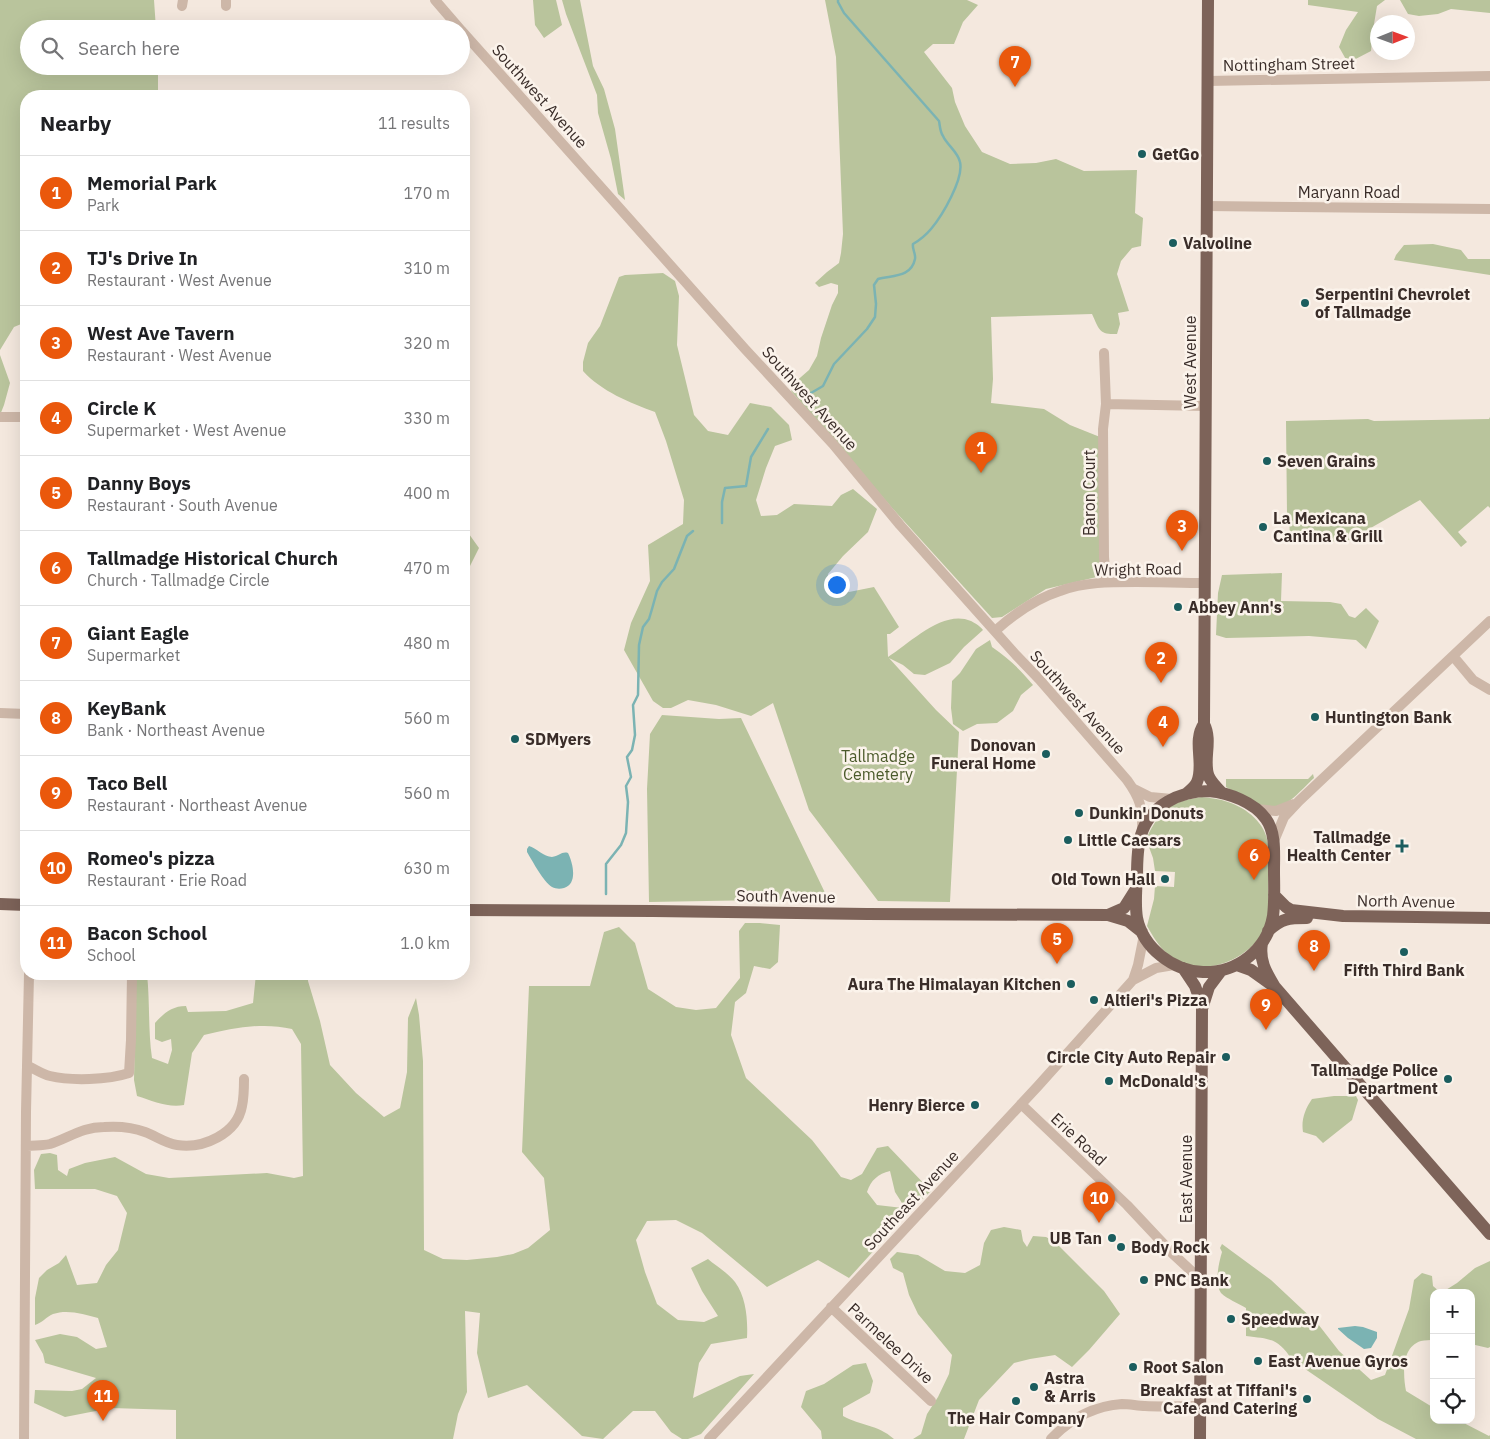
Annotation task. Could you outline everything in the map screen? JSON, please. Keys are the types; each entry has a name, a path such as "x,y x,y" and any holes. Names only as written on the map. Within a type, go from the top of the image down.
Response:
{"main road":[{"name":"West Avenue","path":"1208,0 1204,724 1208,735 1208,775 1222,793"},
{"name":"West Avenue","path":"1186,794 1196,785 1198,779 1199,736 1204,724"},
{"path":"1209,791 1222,793 1239,799 1256,809 1269,824 1273,842 1273,916 1262,943 1252,955 1237,965 1221,971 1202,972 1179,966 1158,954 1143,934 1137,914 1136,888 1139,844 1142,832 1148,821 1161,806 1172,799 1186,794 1209,791"},
{"path":"1108,915 1124,908 1136,888"},
{"name":"North Avenue","path":"1274,895 1291,910 1312,911 1322,914 1490,918"},
{"path":"0,904 20,905"},
{"name":"South Avenue","path":"470,910 1108,915 1128,921 1143,934"},
{"name":"North Avenue","path":"1268,931 1282,920 1288,918 1311,918 1322,914"},
{"path":"1262,943 1262,964 1275,987"},
{"path":"1237,965 1258,974 1275,987 1490,1234"},
{"name":"East Avenue","path":"1179,966 1195,986 1202,1009 1200,1439"},
{"name":"East Avenue","path":"1202,1009 1209,987 1221,971"}],"street":[{"name":"Southwest Avenue","path":"434,0 453,20"},
{"name":"Southwest Avenue","path":"470,39 745,349 833,444 906,532 1039,679 1134,789 1142,807 1142,832"},
{"name":"Nottingham Street","path":"1208,81 1490,76"},
{"name":"Maryann Road","path":"1207,206 1490,209"},
{"name":"Baron Court","path":"1104,353 1106,404 1103,429 1104,557 1106,582"},
{"path":"1106,404 1206,406"},
{"path":"0,417 20,418"},
{"name":"Wright Road","path":"995,631 1008,619 1038,600 1061,590 1106,582 1205,583"},
{"path":"1273,842 1283,820 1299,801 1490,621"},
{"path":"1453,656 1474,680 1490,690"},
{"path":"0,713 20,714"},
{"name":"Southwest Avenue","path":"1134,789 1155,798 1172,799"},
{"path":"1256,809 1276,811 1299,801"},
{"name":"Southeast Avenue","path":"1133,980 1138,965 1143,934"},
{"name":"Southeast Avenue","path":"710,1439 1021,1104 1133,980 1156,968 1179,966"},
{"path":"24,1439 29,980"},
{"path":"28,1066 49,1076 73,1079 116,1078 129,1073 132,980"},
{"path":"27,1146 51,1144 76,1132 99,1127 132,1128 176,1145 194,1146 208,1143 222,1135 237,1119 242,1106 244,1079"},
{"name":"Erie Road","path":"1021,1104 1129,1207 1166,1248 1201,1280"},
{"name":"Parmelee Drive","path":"831,1307 931,1401"},
{"path":"1051,1439 1082,1415 1100,1408 1128,1404 1145,1406 1200,1406"}],"green space":[{"path":"0,0 154,0 155,20 20,20 20,75 158,75 158,90 20,90 20,324 14,327 0,350"},
{"path":"533,0 556,0 562,25 544,38 535,25"},
{"path":"562,0 580,0 593,66 604,89 615,129 625,200 618,194 611,159 598,113 597,95"},
{"path":"825,0 967,0 978,5 963,22 954,44 933,44 924,52 952,88 955,102 965,126 982,152 1010,164 1036,163 1056,159 1084,171 1137,170 1135,213 1143,218 1141,246 1132,248 1121,261 1117,274 1129,311 1118,313 1120,324 1117,334 1106,333 1100,330 1092,314 991,317 993,379 991,403 1044,409 1070,425 1100,437 1101,576 1046,589 1002,617 992,618 893,509 791,391 794,388 793,384 809,370 817,356 832,305 838,293 838,285 831,283 819,287 815,283 839,263 843,234 836,57"},
{"path":"1308,0 1385,0 1377,6 1376,15 1370,15 1370,52 1348,63 1339,47 1346,30 1358,12 1308,5"},
{"path":"1400,0 1490,0 1490,13 1451,9 1438,14 1419,16 1408,14"},
{"path":"1433,244 1461,250 1468,259 1490,259 1490,275 1394,260 1404,245"},
{"name":"Tallmadge Cemetery","path":"663,273 675,281 679,296 677,345 694,415 708,431 728,435 750,403 771,407 789,425 792,440 775,446 756,500 761,516 777,515 794,504 832,506 841,495 853,489 877,509 868,532 843,556 828,574 827,589 849,592 874,587 899,627 890,634 887,634 888,657 938,623 960,619 971,621 983,630 950,663 925,675 914,674 903,665 889,658 936,710 959,732 950,902 878,901 809,810 773,703 751,716 716,705 688,700 671,708 663,708 653,701 624,650 631,623 650,581 648,545 683,524 684,500 655,412 626,400 598,385 583,371 583,362 588,343 600,326 619,277"},
{"path":"0,355 10,383 0,415"},
{"path":"1490,417 1490,508 1488,506 1458,532 1467,542 1461,547 1420,500 1346,542 1290,540 1289,513 1287,513 1286,421 1489,419"},
{"path":"470,535 479,548 470,566"},
{"path":"1282,573 1281,601 1341,604 1349,616 1355,618 1366,608 1379,621 1366,649 1356,640 1309,636 1226,638 1216,635 1218,593 1222,575"},
{"path":"990,640 992,647 1014,664 1033,685 1021,695 1013,711 997,723 977,724 963,731 953,724 951,708 952,681 960,673 976,649"},
{"path":"662,715 719,719 741,718 828,899 649,902 647,789 650,734"},
{"path":"1313,774 1314,778 1297,795 1277,808 1258,805 1226,787 1226,779 1308,779"},
{"path":"1202,797 1218,799 1242,808 1264,830 1268,844 1268,913 1266,926 1255,943 1233,960 1220,964 1193,966 1180,962 1164,951 1147,926 1154,899 1155,886 1174,887 1175,872 1155,871 1153,858 1146,839 1156,820 1167,809 1181,801"},
{"path":"745,923 780,925 778,962 770,969 754,966 746,993 735,1002 731,1035 746,1078 812,1140 841,1177 851,1180 862,1174 877,1148 888,1146 931,1191 917,1204 902,1203 895,1192 890,1171 882,1174 873,1181 867,1192 877,1205 903,1208 908,1213 849,1278 818,1260 767,1287 702,1233 676,1220 647,1221 636,1240 657,1304 678,1320 704,1322 718,1316 702,1291 691,1268 708,1259 735,1282 744,1301 747,1316 747,1338 711,1344 699,1363 693,1398 740,1376 754,1374 701,1434 688,1439 682,1439 671,1432 655,1411 633,1411 603,1439 582,1436 527,1385 488,1398 477,1353 480,1313 465,1311 467,1392 458,1414 453,1439 176,1439 176,1410 111,1408 65,1417 34,1403 35,1390 72,1391 82,1389 96,1378 45,1363 43,1354 35,1340 60,1334 77,1337 96,1349 107,1347 98,1318 64,1312 53,1314 35,1325 35,1298 39,1278 47,1270 59,1263 66,1255 77,1285 97,1283 106,1265 118,1250 127,1213 117,1196 95,1189 35,1189 34,1170 41,1154 50,1153 57,1155 58,1170 67,1176 69,1169 85,1163 115,1157 146,1174 169,1178 267,1173 294,1178 303,1176 301,1044 292,1029 259,1026 237,1028 204,1035 192,1053 184,1105 166,1105 155,1102 137,1096 134,1080 136,980 147,980 152,1058 168,1064 172,1050 171,1039 162,1042 155,1039 155,1023 169,1011 177,1007 186,1006 188,1012 226,1011 253,1003 255,980 308,980 330,1065 356,1093 384,1117 400,1108 407,1072 408,1018 416,998 423,1061 424,1250 443,1259 467,1260 513,1254 528,1248 550,1230 544,1178 522,1152 529,986 590,986 604,932 619,927 635,943 648,989 676,1007 696,1010 716,1008 740,978 739,931"},
{"path":"1356,1096 1358,1100 1352,1120 1323,1143 1316,1136 1303,1132 1303,1119 1312,1099"},
{"path":"1004,1227 1021,1230 1023,1241 1027,1247 1033,1236 1046,1237 1055,1242 1104,1291 1120,1314 1072,1367 1055,1355 1014,1363 979,1400 964,1439 913,1439 921,1434 927,1414 949,1374 952,1355 918,1314 909,1295 903,1273 893,1268 890,1259 897,1252 918,1255 945,1271 965,1273 980,1265 984,1243 991,1230"},
{"path":"1222,1244 1271,1280 1318,1324 1339,1351 1371,1380 1385,1375 1409,1309 1414,1280 1422,1273 1432,1276 1433,1286 1436,1289 1430,1289 1430,1340 1414,1344 1407,1355 1404,1370 1406,1391 1430,1406 1430,1424 1466,1424 1490,1435 1490,1439 1416,1439 1378,1419 1292,1360 1278,1344 1267,1339 1246,1336 1246,1308 1226,1297 1219,1289 1218,1273 1222,1252 1220,1248"},
{"path":"1490,1261 1490,1347 1475,1345 1475,1289 1447,1289 1475,1268"},
{"path":"866,1363 873,1381 870,1393 843,1408 843,1416 881,1430 894,1439 822,1439 821,1431 801,1407 806,1391 824,1384 853,1365"}],"water":[{"path":"529,846 549,857 568,853 573,878 568,886 558,889 552,887 545,880 527,852"},
{"path":"1355,1326 1377,1332 1377,1338 1371,1348 1364,1349 1338,1329"}],"waterway":[{"path":"801,395 811,393 823,386 834,364 867,329 875,317 874,285 878,279 900,275 909,270 913,265 915,257 913,244 936,223 951,197 959,178 960,169 959,158 942,134 939,121 844,13 838,0"},
{"path":"722,523 722,502 725,488 746,486 751,457 768,429"},
{"path":"606,894 606,864 621,845 626,833 628,802 626,786 631,777 627,757 632,750 635,735 633,705 638,695 639,645 643,627 649,619 657,591 662,582 674,569 687,536 693,531"}],"place":[{"name":"Giant Eagle","path":"1015,87"},
{"name":"GetGo","path":"1142,154"},
{"name":"Valvoline","path":"1173,243"},
{"name":"Serpentini Chevrolet of Tallmadge","path":"1305,303"},
{"name":"Seven Grains","path":"1267,461"},
{"name":"Memorial Park","path":"981,473"},
{"name":"La Mexicana Cantina & Grill","path":"1263,527"},
{"name":"West Ave Tavern","path":"1182,551"},
{"name":"Abbey Ann's","path":"1178,607"},
{"name":"TJ's Drive In","path":"1161,683"},
{"name":"Huntington Bank","path":"1315,717"},
{"name":"SDMyers","path":"515,739"},
{"name":"Circle K","path":"1163,747"},
{"name":"Donovan Funeral Home","path":"1046,754"},
{"name":"Dunkin' Donuts","path":"1079,813"},
{"name":"Little Caesars","path":"1068,840"},
{"name":"Tallmadge Health Center","path":"1402,846"},
{"name":"Old Town Hall","path":"1165,879"},
{"name":"Tallmadge Historical Church","path":"1254,880"},
{"name":"Fifth Third Bank","path":"1404,952"},
{"name":"Danny Boys","path":"1057,964"},
{"name":"KeyBank","path":"1314,971"},
{"name":"Aura The Himalayan Kitchen","path":"1071,984"},
{"name":"Altieri's Pizza","path":"1094,1000"},
{"name":"Taco Bell","path":"1266,1030"},
{"name":"Circle City Auto Repair","path":"1226,1057"},
{"name":"Tallmadge Police Department","path":"1448,1079"},
{"name":"McDonald's","path":"1109,1081"},
{"name":"Henry Bierce","path":"975,1105"},
{"name":"Romeo's pizza","path":"1099,1223"},
{"name":"UB Tan","path":"1112,1238"},
{"name":"Body Rock","path":"1121,1247"},
{"name":"PNC Bank","path":"1144,1280"},
{"name":"Speedway","path":"1231,1319"},
{"name":"East Avenue Gyros","path":"1258,1361"},
{"name":"Root Salon","path":"1133,1367"},
{"name":"Astra & Arris","path":"1034,1387"},
{"name":"Breakfast at Tiffani's Cafe and Catering","path":"1307,1399"},
{"name":"The Hair Company","path":"1016,1401"},
{"name":"Bacon School","path":"103,1421"}]}
